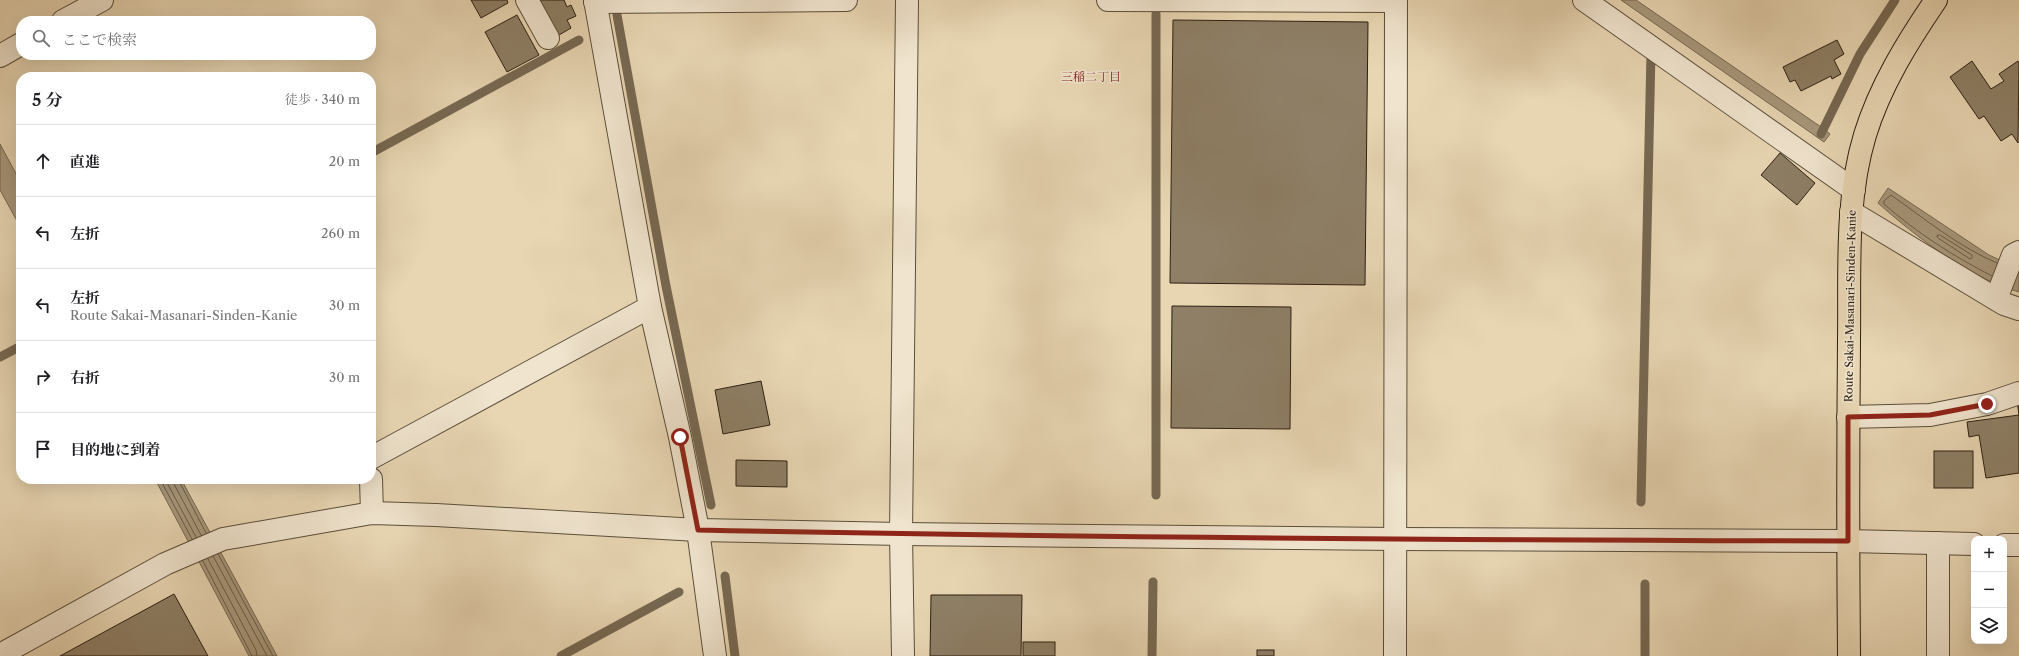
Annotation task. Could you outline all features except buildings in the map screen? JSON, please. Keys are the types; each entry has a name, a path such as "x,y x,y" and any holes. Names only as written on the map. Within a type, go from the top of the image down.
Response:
{"main road":[{"name":"Route Sakai-Masanari-Sinden-Kanie","path":"1849,656 1848,417 1851,212 1865,135 1885,87 1910,38 1936,0"}],"street":[{"path":"72,16 102,0"},
{"path":"527,0 548,38"},
{"path":"715,656 698,530 680,437 650,307 595,1 846,0"},
{"path":"903,656 901,534 907,0"},
{"path":"1108,0 1396,0 1395,656"},
{"path":"1584,0 1854,190"},
{"path":"0,56 16,47"},
{"path":"1851,212 1998,294 2004,304 2019,308"},
{"path":"1998,294 2016,253"},
{"path":"376,455 650,307"},
{"path":"1848,417 1930,415 1987,404 2019,394"},
{"path":"371,484 372,513"},
{"path":"0,655 165,564 223,539 372,513 436,515 698,530 901,534 1395,539 1848,541 1971,544"},
{"path":"1938,543 1938,656"},
{"path":"2007,545 2019,545"}],"water":[{"path":"1621,0 1636,0 1830,134 1824,142"},
{"path":"0,144 16,174 16,219 0,190"},
{"path":"1888,188 1989,255 2019,269 2019,292 2000,286 1963,267 1909,229 1878,203"},
{"path":"158,484 184,484 277,656 249,656"}],"waterway":[{"path":"1821,134 1860,54 1895,0"},
{"path":"1156,14 1156,495"},
{"path":"617,15 666,286 711,505"},
{"path":"376,150 579,40"},
{"path":"1641,502 1651,53"},
{"path":"0,357 16,349"},
{"path":"725,576 735,656"},
{"path":"1152,656 1153,582"},
{"path":"1645,584 1645,656"},
{"path":"561,656 679,592"}],"district":[{"name":"三稲二丁目","path":"1091,76"}],"route":[{"path":"680,437 698,530 901,534 1395,539 1848,541 1848,417 1930,415 1987,404"}]}
